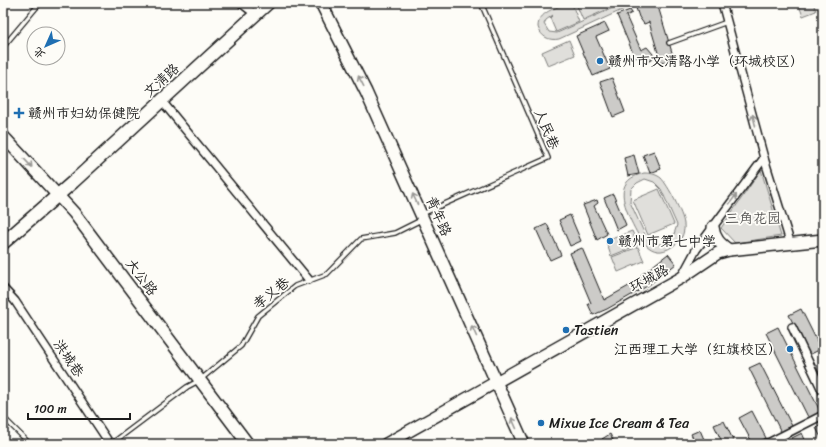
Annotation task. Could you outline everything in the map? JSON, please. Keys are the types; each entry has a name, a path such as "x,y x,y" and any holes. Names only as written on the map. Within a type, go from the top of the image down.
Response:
{"main road":[{"name":"文清路","path":"3,235 56,192 161,100 268,3"},
{"name":"文清路","path":"3,243 249,5"}],"street":[{"name":"青年路","path":"321,3 366,92 423,216 524,444"},
{"path":"722,3 764,158 791,245"},
{"path":"161,100 309,280"},
{"name":"大公路","path":"3,136 56,192 98,243 248,444"},
{"name":"环城路","path":"386,444 613,314 680,278 713,227 764,158"},
{"path":"713,227 713,234 729,250"},
{"path":"680,278 718,253 729,250 791,245 823,240"},
{"path":"791,245 805,247 823,245"},
{"name":"洪城巷","path":"3,288 15,301 110,444"},
{"path":"792,327 823,392"},
{"path":"766,444 823,415"}],"lane":[{"path":"3,47 40,3"},
{"name":"人民巷","path":"423,216 548,158 481,3"},
{"path":"669,43 728,22"},
{"name":"孝义巷","path":"110,444 187,387 200,380 241,346 258,316 295,286 327,274 360,239 395,233 423,216"},
{"path":"3,417 30,444"}],"green space":[{"path":"568,3 582,3 573,7 579,22 556,32 550,18 553,15 546,20 544,24 549,32 557,33 624,3 637,3 559,39 549,39 543,36 538,27 544,14"},
{"path":"584,3 605,3 608,9 583,20 577,6"},
{"path":"798,3 813,3 816,11 803,16"},
{"path":"569,40 575,55 548,66 542,52"},
{"name":"三角花园","path":"761,170 781,236 735,243 721,228"},
{"path":"644,173 653,174 661,178 675,200 683,219 684,232 679,241 669,249 661,251 648,247 643,242 631,221 625,206 623,192 628,180","holes":["645,179 654,182 661,189 677,225 673,237 664,244 656,244 647,239 630,202 631,189 637,183"]},
{"path":"659,189 674,224 648,235 633,200"},
{"path":"632,231 638,245 611,256 606,241"},
{"path":"638,247 644,261 618,272 612,257"}],"building":[{"path":"640,3 657,3 674,59 661,63 649,22 644,24 639,17 636,8"},
{"path":"630,10 632,13 626,16 641,50 647,47 653,54 652,60 647,62 642,59 642,54 635,58 617,15"},
{"path":"605,23 609,31 596,37 610,69 593,76 576,36"},
{"path":"612,78 625,112 613,117 600,82"},
{"path":"654,151 661,169 650,173 643,155"},
{"path":"634,155 639,174 628,176 624,158"},
{"path":"613,194 626,225 617,230 604,198"},
{"path":"597,200 598,203 594,206 607,234 597,240 583,205"},
{"path":"570,215 581,241 570,246 559,220"},
{"path":"547,224 561,255 550,260 536,229"},
{"path":"582,248 604,300 643,278 641,275 668,254 676,264 649,285 607,309 593,315 588,304 591,303 570,253"},
{"path":"801,309 821,349 809,355 789,315"},
{"path":"778,327 821,413 809,419 766,333"},
{"path":"760,363 792,426 781,432 749,368"},
{"path":"752,411 766,438 755,444 753,444 739,418"},
{"path":"724,421 735,444 723,444 714,425"},
{"path":"823,425 823,441 816,428"},
{"path":"700,430 706,444 696,444 691,434"},
{"path":"802,433 807,444 795,444 792,438"},
{"path":"610,434 615,444 604,444 602,439"}],"place":[{"name":"赣州市文清路小学（环城校区）","path":"600,61"},
{"name":"赣州市妇幼保健院","path":"19,113"},
{"name":"赣州市第七中学","path":"610,241"},
{"name":"Tastien","path":"566,330"},
{"name":"江西理工大学（红旗校区）","path":"790,349"},
{"name":"Mixue Ice Cream & Tea","path":"541,423"}]}
